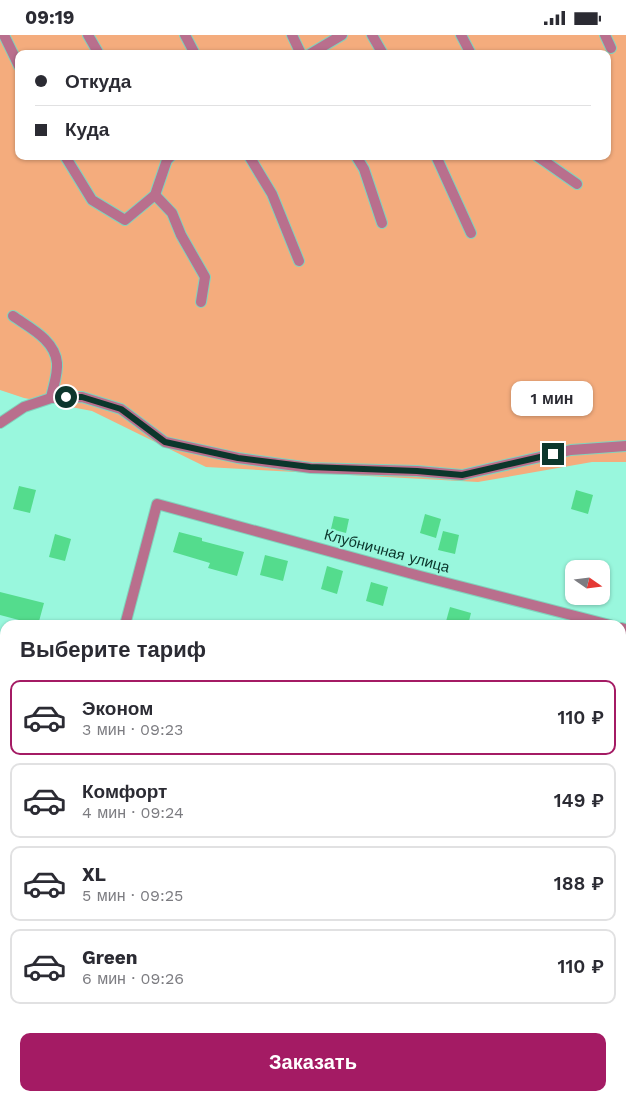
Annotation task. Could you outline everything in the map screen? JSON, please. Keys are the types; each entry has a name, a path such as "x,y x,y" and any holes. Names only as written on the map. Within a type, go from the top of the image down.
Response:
{"street":[{"path":"4,35 15,58"},
{"path":"88,35 97,50"},
{"path":"185,35 193,50"},
{"path":"292,35 299,50"},
{"path":"317,50 342,35"},
{"path":"372,35 380,50"},
{"path":"461,35 469,50"},
{"path":"605,35 611,48"},
{"path":"67,160 92,200 125,220 155,195 167,160"},
{"path":"251,160 272,194 299,261"},
{"path":"358,160 364,169 382,223"},
{"path":"438,160 471,233"},
{"path":"543,160 577,185"},
{"path":"155,195 172,213 181,235 205,277 202,302"},
{"path":"13,316 53,347 57,363 51,398"},
{"path":"0,423 24,407 51,398 82,397 121,409 165,442 238,458 310,467 417,471 462,475 571,450 626,446"},
{"name":"Клубничная улица","path":"126,620 157,504 420,577 590,620"}],"shaded area":[{"path":"0,35 626,35 626,462 592,462 478,482 206,467 92,411 24,398 0,390"}],"building":[{"path":"19,486 36,490 30,513 13,509"},
{"path":"576,490 593,495 588,514 571,509"},
{"path":"425,514 441,519 436,538 420,533"},
{"path":"334,516 349,519 346,533 331,529"},
{"path":"443,531 459,535 455,554 438,550"},
{"path":"179,532 202,538 202,541 244,552 237,576 208,568 210,563 173,552"},
{"path":"55,534 71,539 65,561 49,557"},
{"path":"265,555 288,561 283,581 260,575"},
{"path":"327,566 343,571 337,594 321,589"},
{"path":"371,582 388,587 383,606 366,601"},
{"path":"0,592 44,603 39,620 19,620 0,615"},
{"path":"450,607 471,613 469,620 446,620"}],"route":[{"path":"66,397 82,397 121,409 165,442 238,458 310,467 417,471 462,475 553,454"}]}
